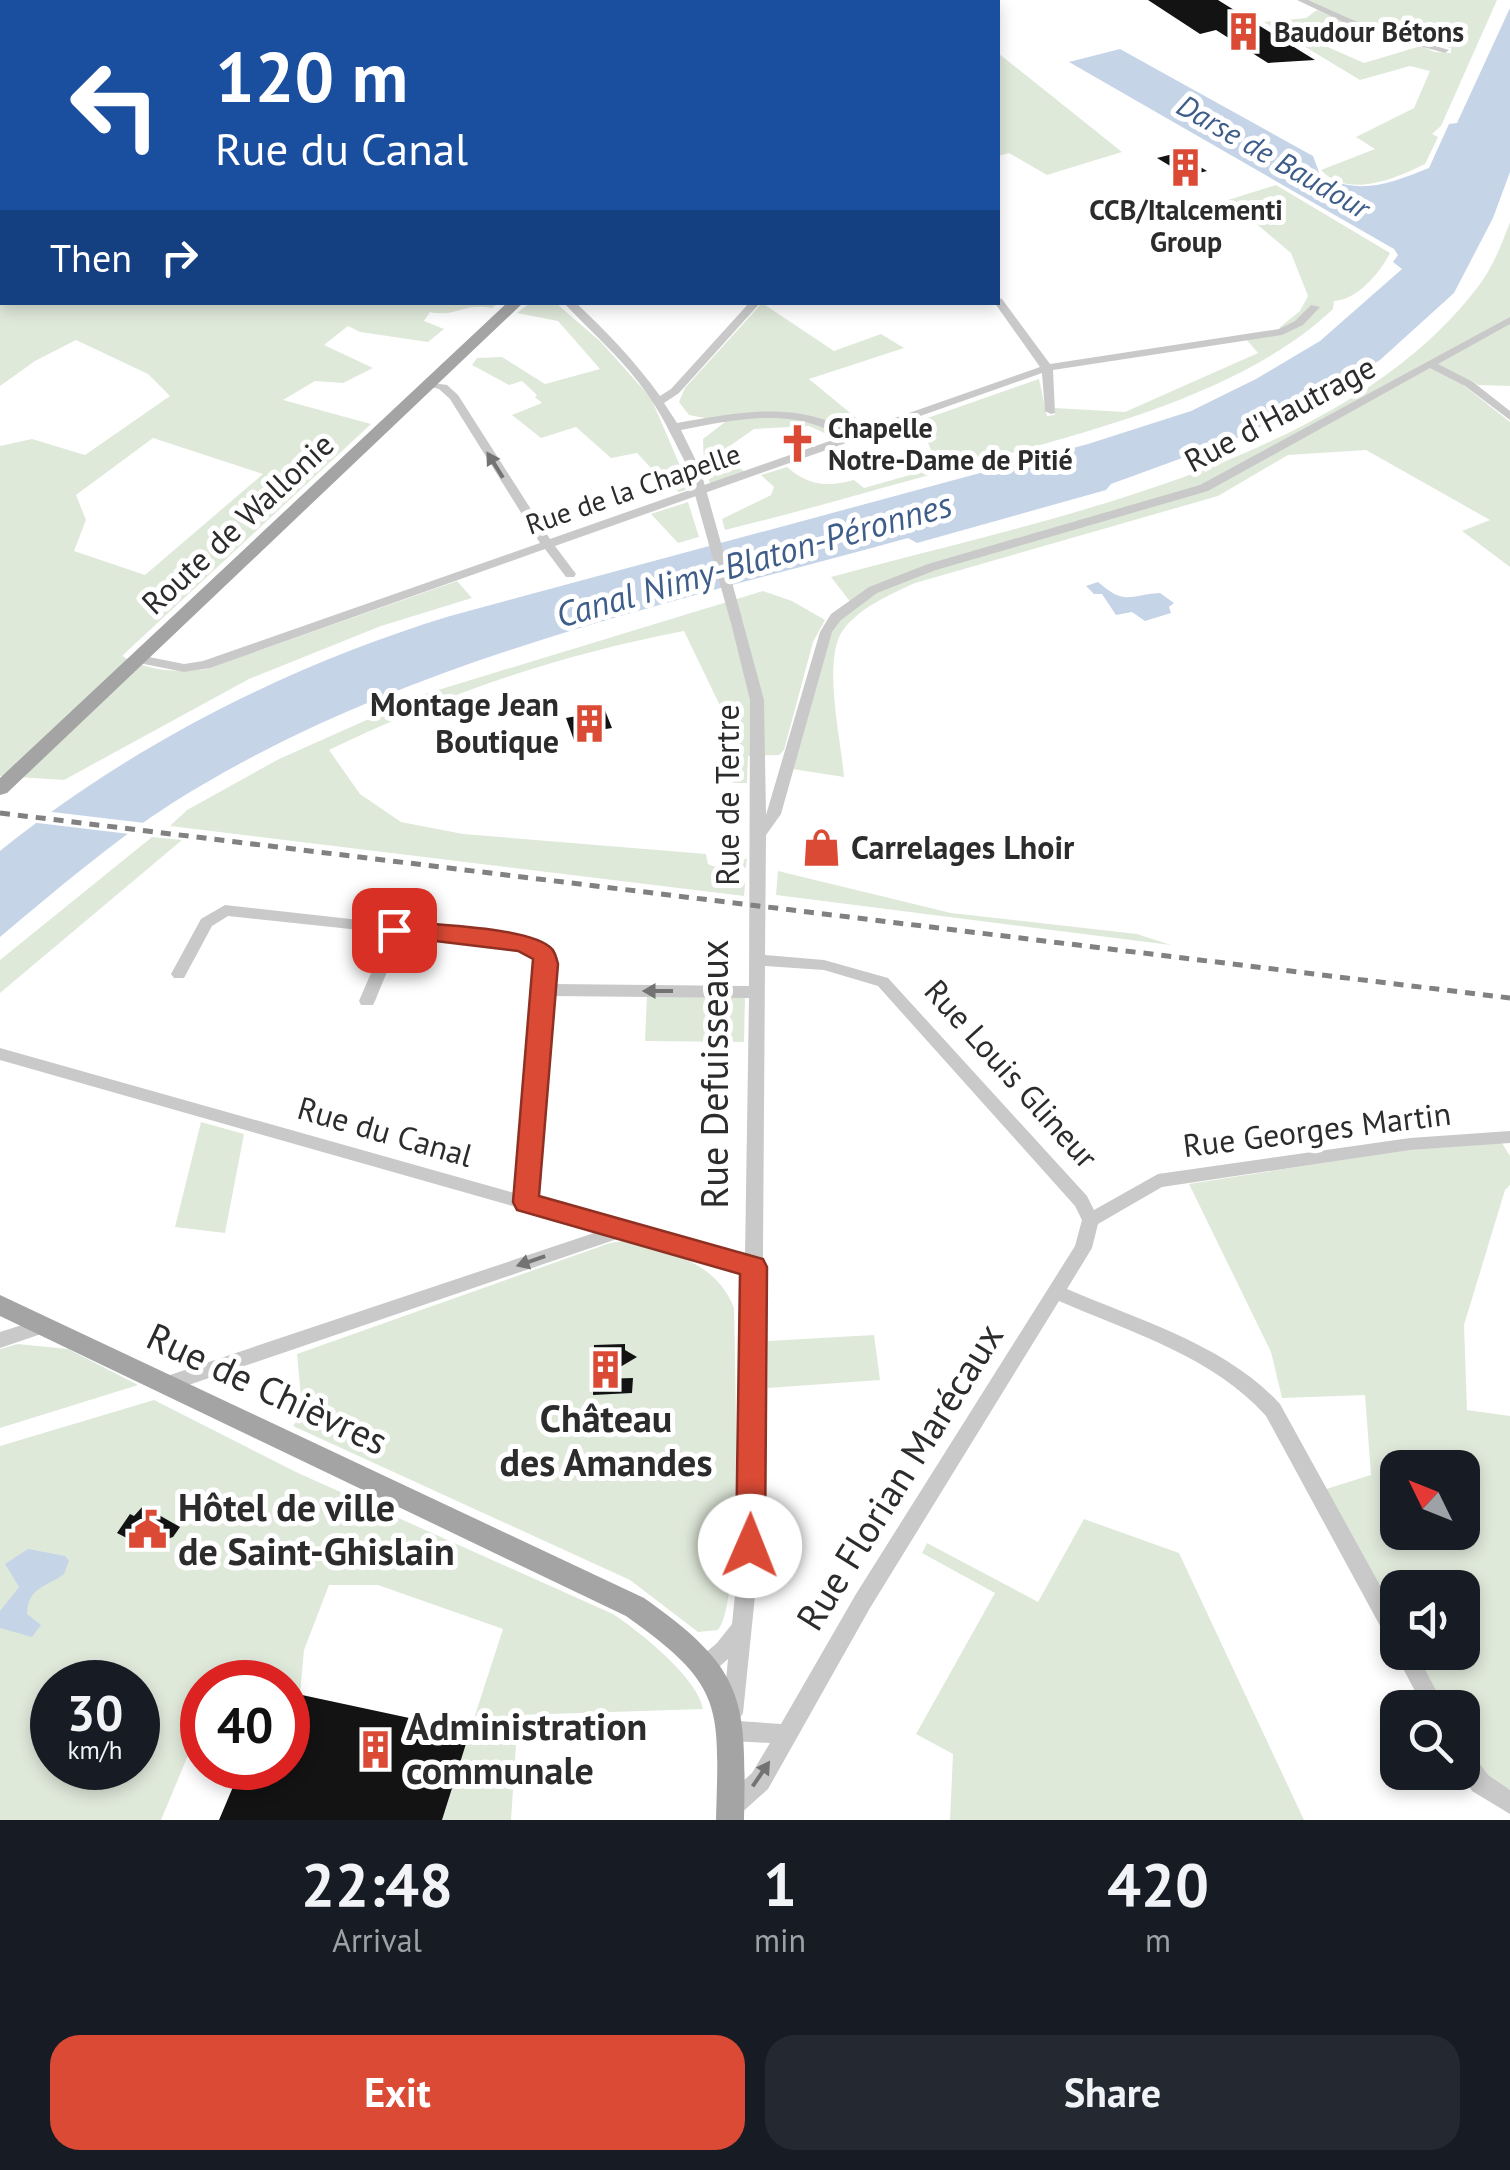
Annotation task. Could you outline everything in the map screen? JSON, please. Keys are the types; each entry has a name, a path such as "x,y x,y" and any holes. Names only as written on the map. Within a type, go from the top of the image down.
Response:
{"main road":[{"name":"Route de Wallonie","path":"0,789 514,305"},
{"name":"Rue de Chièvres","path":"0,1305 620,1598 663,1628 703,1668"},
{"path":"703,1668 721,1692 731,1729 730,1814"}],"street":[{"path":"1302,0 1361,26 1445,50"},
{"name":"Rue de Tertre","path":"571,305 628,359 661,400 694,469 757,700 760,834 756,904"},
{"path":"661,400 675,391 753,305"},
{"path":"1000,305 1046,368 1052,411"},
{"name":"Rue de la Chapelle","path":"139,658 170,667 205,665 1046,368 1282,332 1314,307"},
{"name":"Rue d'Hautrage","path":"760,834 774,814 820,643 836,617 873,590 932,567 1204,488 1510,320"},
{"path":"1430,364 1463,380 1510,417"},
{"path":"430,384 443,387 454,397 570,574"},
{"path":"676,427 740,416 787,415 822,421 853,439"},
{"path":"760,770 782,763 790,755"},
{"path":"760,770 774,779 785,774"},
{"name":"Rue Defuisseaux","path":"731,1729 751,1536 756,904"},
{"path":"180,974 206,923 226,910 529,945 544,954 526,1202"},
{"path":"367,1000 397,930"},
{"name":"Rue Louis Glineur","path":"756,960 824,966 883,982 1081,1201 1091,1220"},
{"path":"543,990 755,992"},
{"name":"Rue du Canal","path":"0,1054 754,1267"},
{"name":"Rue Georges Martin","path":"1091,1220 1158,1181 1410,1144 1510,1137"},
{"name":"Rue Florian Marécaux","path":"730,1814 760,1781 784,1734 1083,1248 1091,1220"},
{"path":"168,1384 623,1230"},
{"path":"1056,1292 1231,1371 1258,1390 1273,1410 1380,1606"},
{"path":"0,1340 44,1326"},
{"path":"703,1668 735,1639 742,1625"},
{"path":"731,1729 784,1734"},
{"path":"1480,1783 1510,1803"}],"green space":[{"path":"1305,0 1497,0 1441,126 1432,134 1438,137 1425,164 1386,180 1357,185 1332,179 1321,170 1375,149 1356,137 1414,108 1430,71 1410,66 1360,80 1264,22 1306,18 1317,10 1357,27 1321,44 1364,63 1421,46 1435,52 1451,53 1451,48 1370,28"},
{"path":"1000,55 1122,152 1047,175 1009,153 1000,155"},
{"path":"1276,185 1390,253 1367,284 1351,296 1334,301 1333,309 1295,340 1205,389 1103,426 725,530 722,519 771,495 774,487 761,475 787,467 810,481 835,484 854,480 864,488 938,467 919,421 1039,379 1047,416 1055,415 1055,408 1125,412 1258,353 1246,339 1282,332 1279,328 1300,311 1308,296 1291,253 1228,200"},
{"path":"1510,222 1510,386 1478,385 1472,381 1462,384 1510,422 1510,567 1462,531 1490,520 1366,450 1288,455 1218,496 915,583 866,608 843,630 834,660 834,701 844,777 792,769 827,639 852,604 831,577 1092,507 1270,442 1351,399 1422,347 1480,284 1494,262"},
{"path":"0,305 496,305 430,312 424,321 444,329 428,342 360,332 348,326 324,345 373,368 343,383 315,381 283,400 371,424 122,656 163,670 206,669 457,581 472,598 381,626 249,679 64,780 0,776 0,446 32,439 85,455 170,396 148,374 76,340 35,361 0,386","holes":["153,438 263,474 145,575 74,551 86,520 76,495"]},
{"path":"527,305 558,305 601,342 651,398 690,489 679,492 664,482 637,453 611,458 576,427 541,438 512,415 542,403 522,381 509,385 472,365 477,358 502,357 545,384 600,369 558,321 517,313"},
{"path":"760,305 834,351 881,334 904,348 809,379 866,426 831,436 809,426 754,429 724,450 723,456 749,475 712,488 704,468 703,439 725,422 689,415 679,402 685,388"},
{"path":"688,502 699,537 678,543 651,514"},
{"path":"763,591 792,601 825,620 813,642 784,750 779,755 748,756 747,783 734,783 722,773 724,714 684,631 547,664 459,694 329,750 360,794 401,822 463,834 706,854 708,864 719,868 747,858 746,867 736,874 745,884 744,896 170,826 187,810 279,759 425,694"},
{"path":"152,837 182,840 0,993 0,960"},
{"path":"778,871 951,913 1137,934 1171,945 776,895"},
{"path":"647,994 745,995 744,1042 645,1041"},
{"path":"201,1122 244,1134 225,1233 175,1227"},
{"path":"1502,1143 1510,1156 1510,1185 1505,1190 1464,1325 1467,1410 1510,1416 1510,1795 1480,1770 1480,1690 1432,1690 1420,1670 1480,1670 1480,1570 1380,1570 1380,1596 1323,1490 1371,1475 1365,1395 1282,1398 1271,1352 1189,1184 1407,1150"},
{"path":"630,1240 705,1270 726,1292 734,1308 734,1529 726,1610 718,1630 698,1632 630,1580 293,1426 306,1408 296,1403 301,1397 297,1354 610,1243"},
{"path":"874,1335 880,1380 768,1388 768,1341"},
{"path":"18,1344 68,1349 138,1385 0,1428 0,1349"},
{"path":"154,1400 298,1473 613,1614 652,1643 679,1670 703,1709 518,1715 511,1820 441,1820 503,1629 378,1585 329,1585 303,1660 180,1660 180,1775 161,1820 0,1820 0,1446"},
{"path":"1084,1519 1179,1553 1304,1820 950,1820 953,1754 916,1734 995,1593 922,1553 927,1543 1038,1602"}],"water":[{"path":"1510,8 1510,172 1493,218 1454,293 1380,360 1314,401 1237,438 1111,484 1106,490 917,543 908,538 624,615 530,643 347,711 259,753 174,802 63,884 0,937 0,851 157,743 271,684 450,616 1088,444 1191,411 1320,341 1402,269 1393,262 1398,255 1394,249 1069,62 1120,49 1313,156 1320,175 1348,185 1375,185 1429,168 1449,124 1457,123"},
{"path":"1098,582 1121,597 1160,593 1174,603 1169,607 1171,613 1145,621 1132,612 1116,615 1102,594 1094,594 1086,586"},
{"path":"28,1549 65,1556 69,1561 64,1574 31,1598 27,1614 41,1625 32,1637 0,1628 0,1611 19,1587 5,1564"}],"pier":[{"path":"44,811 153,824 138,835 29,822"}],"building":[{"name":"Baudour Bétons","path":"1148,0 1218,0 1315,60 1268,63 1216,30 1200,34"},
{"name":"CCB/Italcementi Group","path":"1177,153 1207,171 1187,176 1157,158"},
{"name":"Montage Jean Boutique","path":"602,703 612,728 593,731 596,739 575,743 566,718 577,716 575,708"},
{"name":"Château des Amandes","path":"625,1344 625,1350 637,1357 600,1379 633,1378 632,1393 593,1395 594,1345"},
{"name":"Hôtel de ville de Saint-Ghislain","path":"143,1506 180,1527 173,1537 161,1541 152,1551 117,1533 130,1514 134,1516"},
{"name":"Administration communale","path":"310,1697 470,1731 442,1820 219,1820 232,1790 310,1790"}],"railway":[{"path":"0,813 1510,998"}],"place":[{"name":"Baudour Bétons","path":"1244,32"},
{"name":"CCB/Italcementi Group","path":"1186,167"},
{"name":"Chapelle Notre-Dame de Pitié","path":"798,444"},
{"name":"Montage Jean Boutique","path":"589,723"},
{"name":"Carrelages Lhoir","path":"821,848"},
{"name":"Château des Amandes","path":"606,1370"},
{"name":"Hôtel de ville de Saint-Ghislain","path":"148,1530"},
{"name":"Administration communale","path":"376,1749"}],"route":[{"path":"394,930 529,945 544,954 526,1202 754,1267 750,1546"}],"water label":[{"name":"Darse de Baudour","path":"1273,157"},
{"name":"Canal Nimy-Blaton-Péronnes","path":"754,560"}]}
